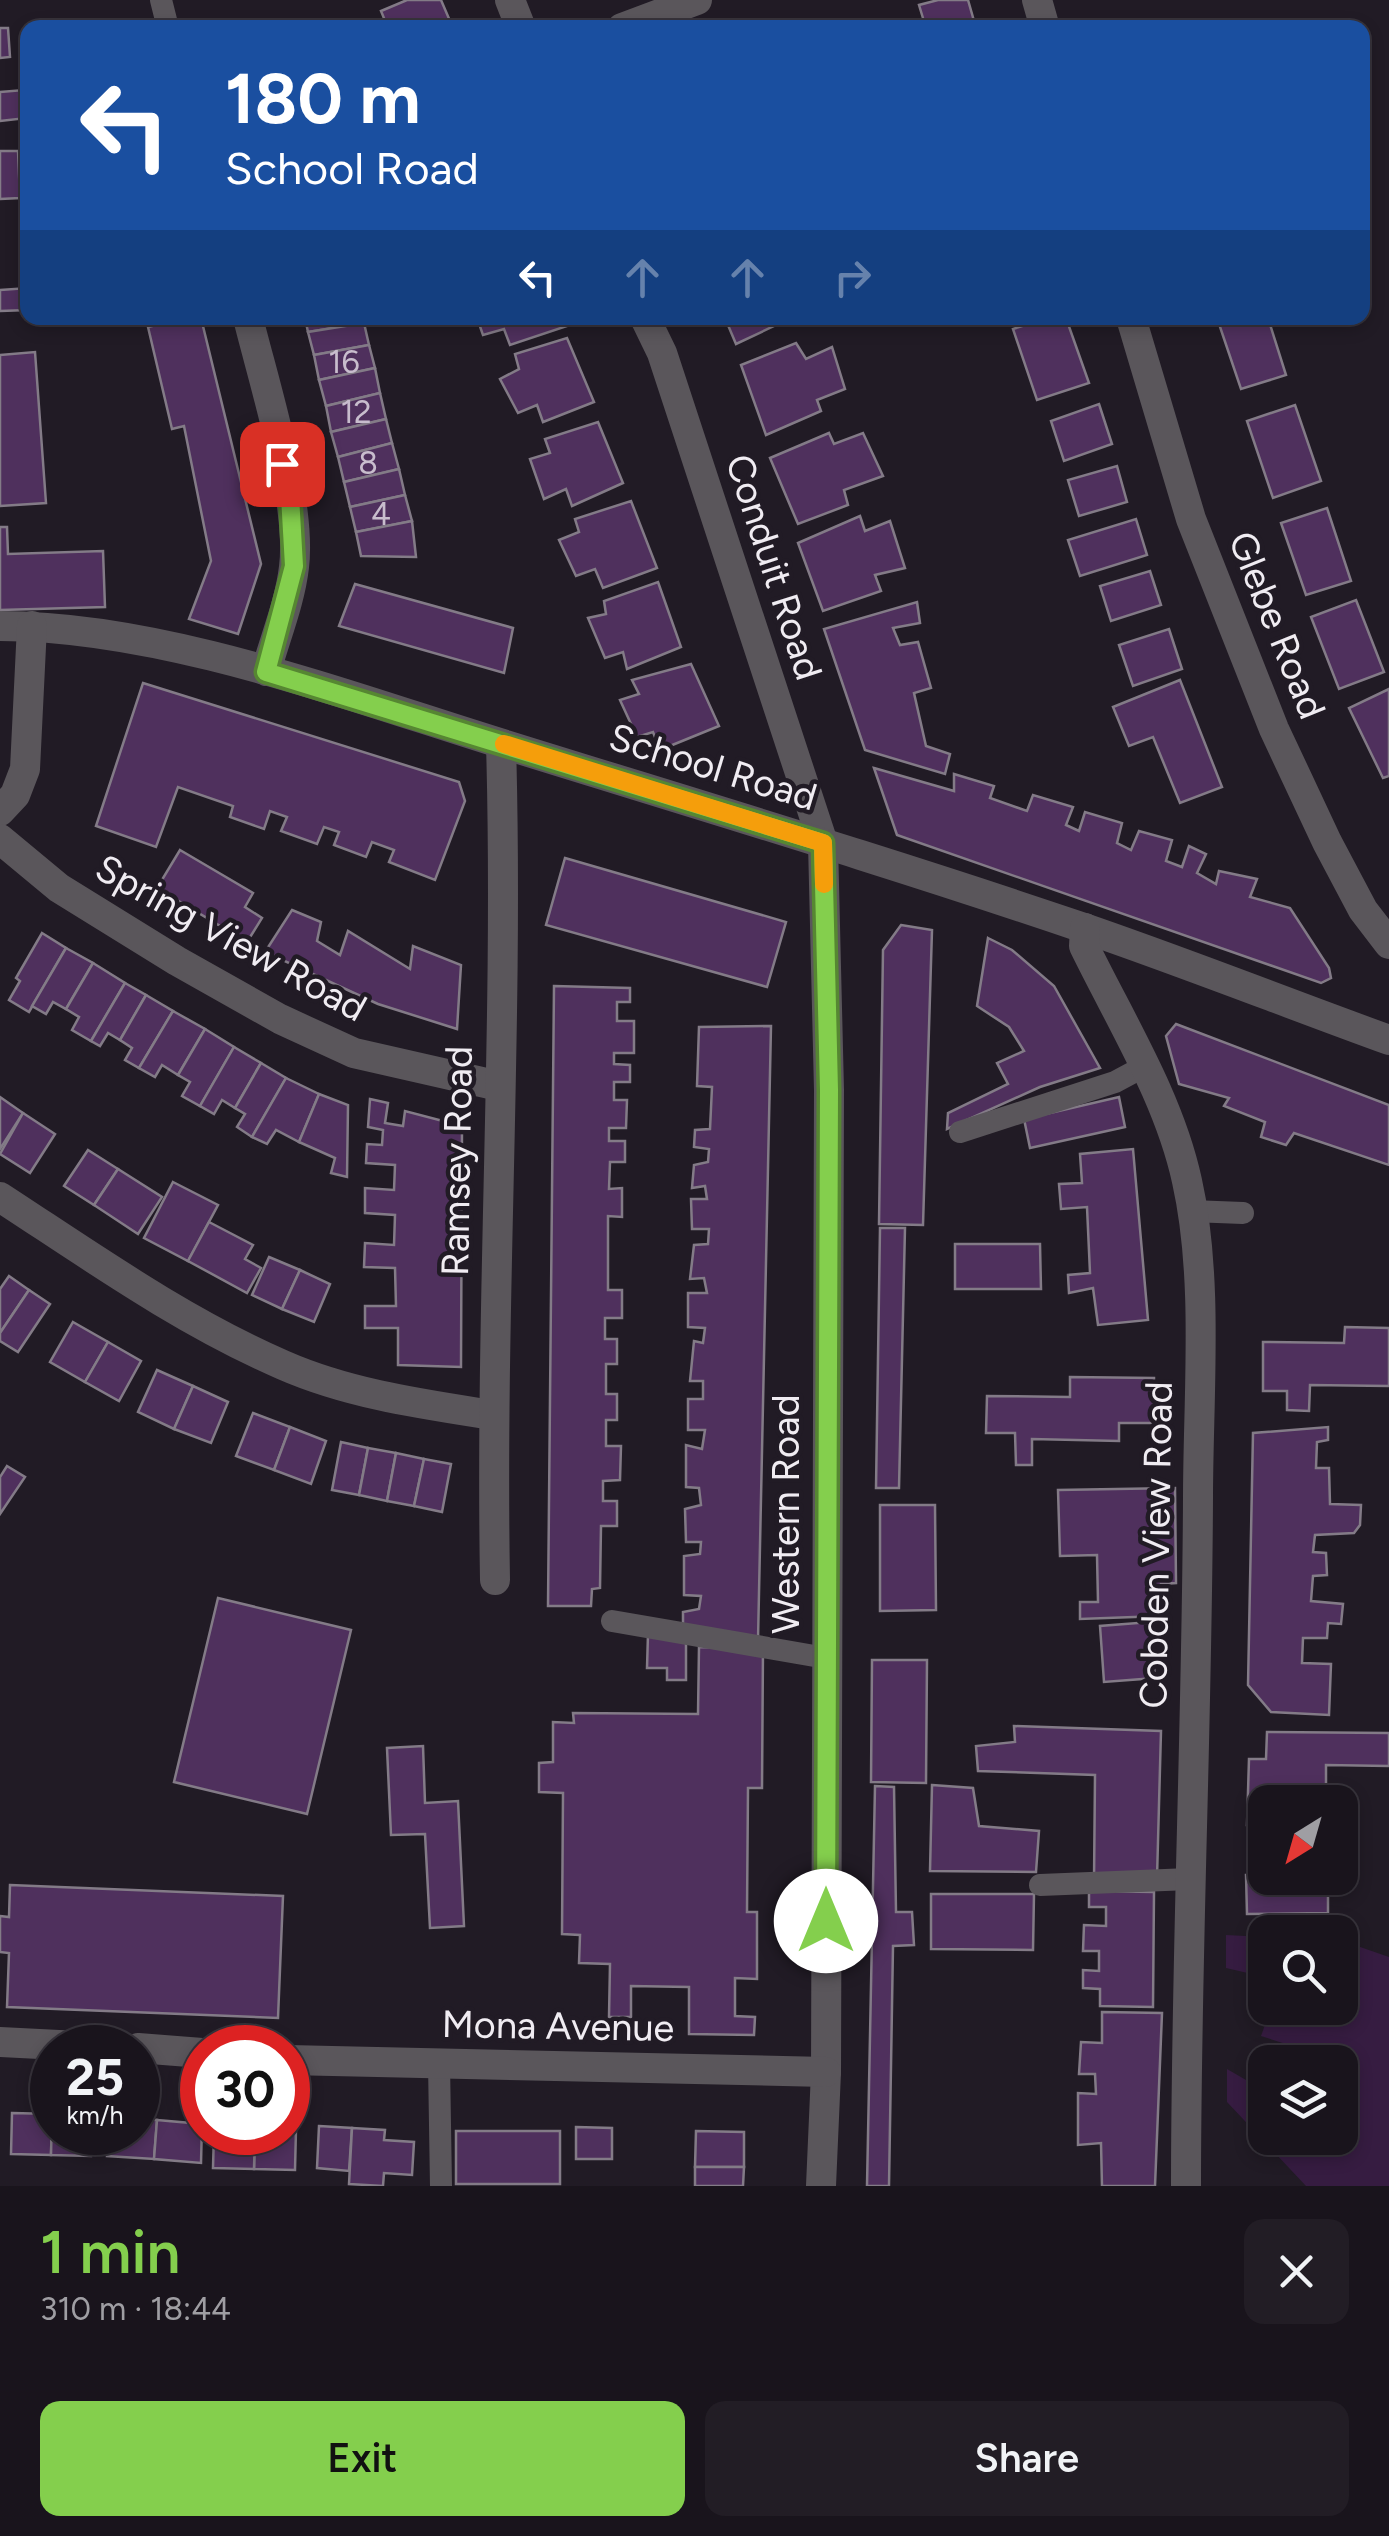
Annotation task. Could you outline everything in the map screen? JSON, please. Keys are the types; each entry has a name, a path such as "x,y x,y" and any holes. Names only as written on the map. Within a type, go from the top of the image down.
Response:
{"street":[{"path":"643,20 697,0"},
{"path":"250,325 290,496 293,530 294,566 266,672"},
{"name":"Conduit Road","path":"648,325 662,353 823,843"},
{"name":"Glebe Road","path":"1133,325 1191,518 1274,729 1327,842 1364,910 1389,944"},
{"name":"School Road","path":"0,626 32,626 130,639 266,672 823,843 1084,928 1389,1040"},
{"path":"0,811 15,795 25,769 32,626"},
{"name":"Ramsey Road","path":"495,1580 492,1415 500,1086 501,744"},
{"name":"Spring View Road","path":"0,838 60,888 176,961 280,1019 354,1053 500,1086"},
{"name":"Western Road","path":"821,2186 826,2072 829,1090 823,843"},
{"name":"Cobden View Road","path":"1084,928 1084,946 1172,1124 1188,1182 1198,1263 1199,1424 1186,2186"},
{"path":"0,1197 159,1302 285,1366 390,1399 492,1415"},
{"path":"0,2042 30,2044"},
{"name":"Mona Avenue","path":"310,2060 826,2072"}],"lane":[{"path":"960,1132 1115,1082 1144,1067"},
{"path":"1192,1211 1243,1213"},
{"path":"612,1621 826,1658"},
{"path":"1040,1885 1190,1879"},
{"path":"438,2063 441,2186"}],"shaded area":[{"path":"1226,1935 1248,1936 1248,1973 1226,1968"},
{"path":"1358,1946 1389,1957 1389,2186 1306,2186 1277,2155 1358,2155 1358,2045 1289,2045 1261,2036 1265,2025 1358,2025"},
{"path":"1227,2069 1248,2081 1248,2124 1227,2102"}],"building":[{"path":"407,0 441,0 450,20 385,20 381,11"},
{"path":"938,0 968,0 974,20 924,20 919,5"},
{"path":"0,28 8,28 10,57 0,58"},
{"path":"20,90 20,119 0,121 0,92"},
{"path":"0,151 18,151 20,198 0,199"},
{"path":"20,289 20,310 0,311 0,290"},
{"path":"203,325 261,564 238,634 189,619 211,561 184,426 172,429 148,327"},
{"path":"306,325 352,325 308,332"},
{"path":"364,325 369,345 314,355 308,332"},
{"path":"479,325 567,326 510,345 504,329 483,335"},
{"path":"728,325 776,325 736,344"},
{"path":"1026,325 1068,325 1089,383 1037,400 1013,329"},
{"path":"1219,325 1270,325 1286,375 1241,389"},
{"path":"567,338 594,402 543,422 537,405 518,413 500,379 519,369 515,354"},
{"path":"796,343 806,359 832,347 845,389 817,400 821,411 766,435 741,365"},
{"path":"369,345 375,368 319,380 314,355"},
{"path":"35,352 46,503 0,506 0,355"},
{"path":"375,368 380,393 326,406 319,380"},
{"path":"380,393 386,419 331,432 326,406"},
{"path":"1099,404 1112,444 1064,461 1051,421"},
{"path":"1295,405 1321,481 1273,498 1247,421"},
{"path":"386,419 392,443 338,457 331,432"},
{"path":"598,422 623,483 572,506 566,489 544,499 530,459 550,453 545,439"},
{"path":"829,433 834,444 863,433 883,476 844,490 848,505 798,524 770,458"},
{"path":"392,443 399,469 344,482 338,457"},
{"path":"1117,466 1127,502 1079,516 1068,480"},
{"path":"399,469 405,495 350,507 344,482"},
{"path":"405,495 412,521 356,532 350,507"},
{"path":"631,501 657,568 603,588 595,569 576,576 559,540 579,532 575,519"},
{"path":"1327,508 1351,581 1306,595 1281,523"},
{"path":"860,516 865,531 890,521 905,568 875,575 881,591 823,611 798,543"},
{"path":"1136,519 1147,555 1080,576 1068,540"},
{"path":"412,521 416,557 361,556 356,532"},
{"path":"0,527 7,527 8,554 103,551 105,607 0,610"},
{"path":"1150,571 1161,605 1111,621 1100,586"},
{"path":"658,582 681,647 627,669 623,652 605,658 588,618 606,614 604,601"},
{"path":"355,584 513,628 504,673 339,626"},
{"path":"1356,600 1384,672 1339,689 1311,617"},
{"path":"917,602 920,623 893,628 900,645 918,642 931,688 914,693 926,746 950,754 945,774 865,750 824,629"},
{"path":"1169,629 1182,669 1133,686 1119,645"},
{"path":"691,664 719,726 660,750 653,732 637,737 620,700 639,694 632,680"},
{"path":"1180,680 1222,787 1180,803 1153,737 1129,746 1113,707"},
{"path":"143,683 459,782 465,801 435,880 389,862 394,850 372,842 366,857 334,845 339,832 324,827 317,844 281,831 287,817 270,811 264,829 230,817 233,806 178,787 156,847 96,826"},
{"path":"1389,689 1389,776 1383,778 1349,708"},
{"path":"874,768 954,791 954,774 994,786 990,798 1027,811 1033,795 1073,807 1066,825 1079,831 1085,812 1122,823 1117,843 1131,850 1139,831 1172,840 1166,861 1182,867 1189,846 1206,854 1197,873 1216,884 1219,871 1257,879 1250,897 1290,908 1329,968 1331,978 1321,983 897,835"},
{"path":"180,850 253,893 245,907 262,918 247,942 157,888"},
{"path":"565,858 786,922 767,987 546,925"},
{"path":"292,910 321,922 317,941 340,955 348,931 410,969 413,946 461,965 457,1029 378,1004 265,952"},
{"path":"901,925 932,930 923,1225 879,1224 883,950"},
{"path":"42,933 66,948 29,1012 9,1000 20,981 16,978"},
{"path":"988,938 1012,950 1054,986 1100,1068 1040,1087 947,1129 948,1113 1008,1084 997,1063 1024,1051 1009,1027 977,1006"},
{"path":"66,948 93,963 66,1009 53,1002 46,1014 32,1006"},
{"path":"93,963 125,983 91,1041 72,1030 79,1017 66,1009"},
{"path":"125,983 146,995 120,1040 108,1033 100,1046 91,1041"},
{"path":"554,986 630,988 630,1002 617,1002 617,1021 634,1021 634,1053 614,1053 614,1064 630,1065 630,1082 614,1082 614,1100 627,1100 626,1128 609,1128 609,1141 625,1141 625,1162 610,1162 609,1189 622,1188 622,1217 608,1216 608,1290 622,1290 622,1318 605,1318 605,1339 617,1339 617,1364 606,1364 606,1394 617,1394 617,1420 606,1420 606,1446 621,1446 620,1480 603,1481 603,1501 617,1501 617,1526 601,1526 600,1588 592,1589 591,1606 548,1606"},
{"path":"146,995 173,1011 139,1068 125,1060 132,1048 120,1040"},
{"path":"173,1011 205,1029 178,1075 162,1065 155,1077 139,1068"},
{"path":"1176,1024 1389,1105 1389,1165 1294,1133 1286,1145 1261,1137 1265,1122 1224,1106 1229,1098 1179,1084 1166,1036"},
{"path":"771,1026 758,1640 683,1630 683,1612 699,1609 701,1596 684,1595 684,1556 700,1554 701,1542 686,1542 685,1509 701,1505 699,1488 686,1487 686,1445 702,1449 705,1430 688,1430 688,1399 703,1399 703,1381 690,1381 694,1341 703,1343 705,1328 688,1327 688,1293 707,1293 704,1278 690,1279 694,1245 708,1244 709,1229 692,1229 691,1199 707,1199 705,1186 692,1188 694,1165 708,1162 709,1149 694,1147 695,1130 710,1129 712,1087 697,1086 699,1027"},
{"path":"205,1029 234,1047 200,1106 182,1096 190,1082 178,1075"},
{"path":"234,1047 261,1063 235,1108 222,1100 214,1114 200,1106"},
{"path":"261,1063 286,1078 252,1137 237,1127 245,1114 235,1108"},
{"path":"286,1078 319,1094 299,1142 276,1130 267,1144 252,1137"},
{"path":"319,1094 348,1105 347,1177 331,1173 335,1158 299,1142"},
{"path":"0,1097 23,1113 0,1149"},
{"path":"1119,1097 1125,1127 1030,1148 1024,1119"},
{"path":"370,1099 388,1103 385,1123 403,1126 405,1111 462,1126 461,1367 398,1365 398,1328 365,1328 365,1306 396,1306 395,1268 364,1267 365,1243 394,1245 395,1215 365,1213 365,1188 394,1190 395,1165 366,1163 367,1144 382,1145 383,1130 368,1127"},
{"path":"23,1113 55,1134 30,1173 0,1154"},
{"path":"1133,1149 1148,1320 1098,1325 1093,1288 1069,1293 1068,1275 1090,1273 1087,1207 1061,1209 1059,1184 1082,1183 1080,1154"},
{"path":"88,1150 118,1169 94,1205 64,1186"},
{"path":"118,1169 162,1197 138,1234 94,1205"},
{"path":"173,1182 218,1205 188,1261 144,1238"},
{"path":"209,1222 253,1245 245,1259 261,1268 247,1293 188,1261"},
{"path":"880,1228 905,1228 899,1488 876,1488"},
{"path":"955,1244 1040,1244 1041,1289 955,1289"},
{"path":"269,1257 300,1270 282,1309 252,1295"},
{"path":"300,1270 330,1284 314,1322 282,1309"},
{"path":"9,1276 29,1290 0,1333 0,1289"},
{"path":"29,1290 50,1304 18,1352 0,1341 0,1333"},
{"path":"73,1322 108,1342 85,1382 50,1362"},
{"path":"1345,1327 1389,1328 1389,1386 1310,1385 1309,1411 1287,1410 1287,1391 1263,1391 1263,1342 1344,1343"},
{"path":"108,1342 141,1361 119,1401 85,1382"},
{"path":"157,1370 193,1386 174,1429 138,1412"},
{"path":"1070,1377 1154,1378 1154,1423 1119,1423 1119,1441 1032,1439 1032,1465 1016,1465 1015,1433 986,1433 987,1396 1070,1397"},
{"path":"193,1386 228,1402 211,1443 174,1429"},
{"path":"253,1413 290,1427 274,1470 236,1456"},
{"path":"290,1427 326,1441 311,1484 274,1470"},
{"path":"1328,1427 1328,1440 1317,1442 1316,1468 1329,1468 1330,1504 1361,1505 1360,1525 1354,1533 1315,1535 1313,1552 1326,1553 1327,1575 1313,1576 1311,1601 1343,1604 1341,1624 1328,1623 1327,1638 1303,1638 1302,1663 1331,1664 1329,1715 1271,1712 1248,1685 1253,1433"},
{"path":"341,1442 368,1448 359,1495 332,1490"},
{"path":"368,1448 396,1453 387,1501 359,1495"},
{"path":"396,1453 424,1459 414,1506 387,1501"},
{"path":"424,1459 451,1464 442,1512 414,1506"},
{"path":"7,1466 25,1477 0,1514 0,1477"},
{"path":"1175,1488 1176,1583 1161,1584 1161,1616 1080,1619 1080,1602 1098,1602 1097,1555 1060,1556 1058,1490"},
{"path":"880,1505 935,1505 936,1610 880,1611"},
{"path":"218,1598 351,1630 307,1814 174,1782"},
{"path":"1150,1622 1155,1678 1104,1682 1100,1626"},
{"path":"648,1634 686,1634 686,1680 667,1680 667,1668 647,1668"},
{"path":"699,1647 763,1648 762,1788 748,1788 747,1912 757,1912 757,1979 735,1978 735,2016 755,2017 754,2035 689,2034 689,1987 631,1986 631,2017 609,2017 610,1964 579,1963 580,1935 562,1934 563,1793 539,1792 539,1763 553,1762 553,1722 574,1723 573,1713 698,1714"},
{"path":"872,1660 927,1660 926,1783 871,1782"},
{"path":"1014,1726 1161,1731 1157,1878 1094,1881 1095,1775 978,1771 976,1746 1015,1742"},
{"path":"1267,1732 1389,1733 1389,1766 1326,1765 1326,1785 1248,1785 1249,1759 1266,1759"},
{"path":"423,1746 425,1803 458,1801 464,1926 430,1928 425,1834 391,1835 387,1748"},
{"path":"932,1785 973,1788 979,1826 1039,1831 1036,1872 930,1871"},
{"path":"875,1786 894,1787 896,1912 912,1912 914,1945 893,1946 889,2186 867,2186"},
{"path":"1246,1875 1248,1895 1328,1895 1328,1913 1247,1914"},
{"path":"10,1885 283,1896 278,2018 7,2007 9,1953 0,1952 0,1916 9,1917"},
{"path":"1089,1891 1154,1892 1153,2007 1100,2006 1100,1989 1083,1988 1083,1970 1099,1971 1099,1951 1083,1951 1084,1925 1106,1926 1106,1907 1089,1907"},
{"path":"931,1894 1034,1894 1033,1950 931,1949"},
{"path":"1102,2012 1162,2013 1155,2186 1102,2186 1101,2143 1078,2145 1078,2093 1096,2094 1095,2074 1079,2074 1081,2042 1102,2043"},
{"path":"12,2113 30,2113 30,2154 11,2154"},
{"path":"160,2120 180,2122 180,2155 201,2155 201,2163 154,2159 154,2155 160,2155"},
{"path":"319,2126 352,2128 349,2171 317,2168"},
{"path":"576,2127 612,2128 612,2159 576,2159"},
{"path":"352,2128 385,2130 384,2140 414,2142 412,2175 384,2173 383,2186 349,2184"},
{"path":"456,2131 560,2131 560,2184 456,2184"},
{"path":"696,2131 744,2132 744,2167 695,2167"},
{"path":"107,2155 154,2155 154,2159"},
{"path":"213,2155 254,2155 254,2169 213,2168"},
{"path":"254,2155 295,2155 295,2170 254,2169"},
{"path":"695,2167 744,2167 743,2186 695,2186"}],"slow traffic":[{"path":"504,744 823,843 824,884"}],"route":[{"path":"282,464 290,496 294,566 266,672 823,843 829,1090 826,1921"}]}
